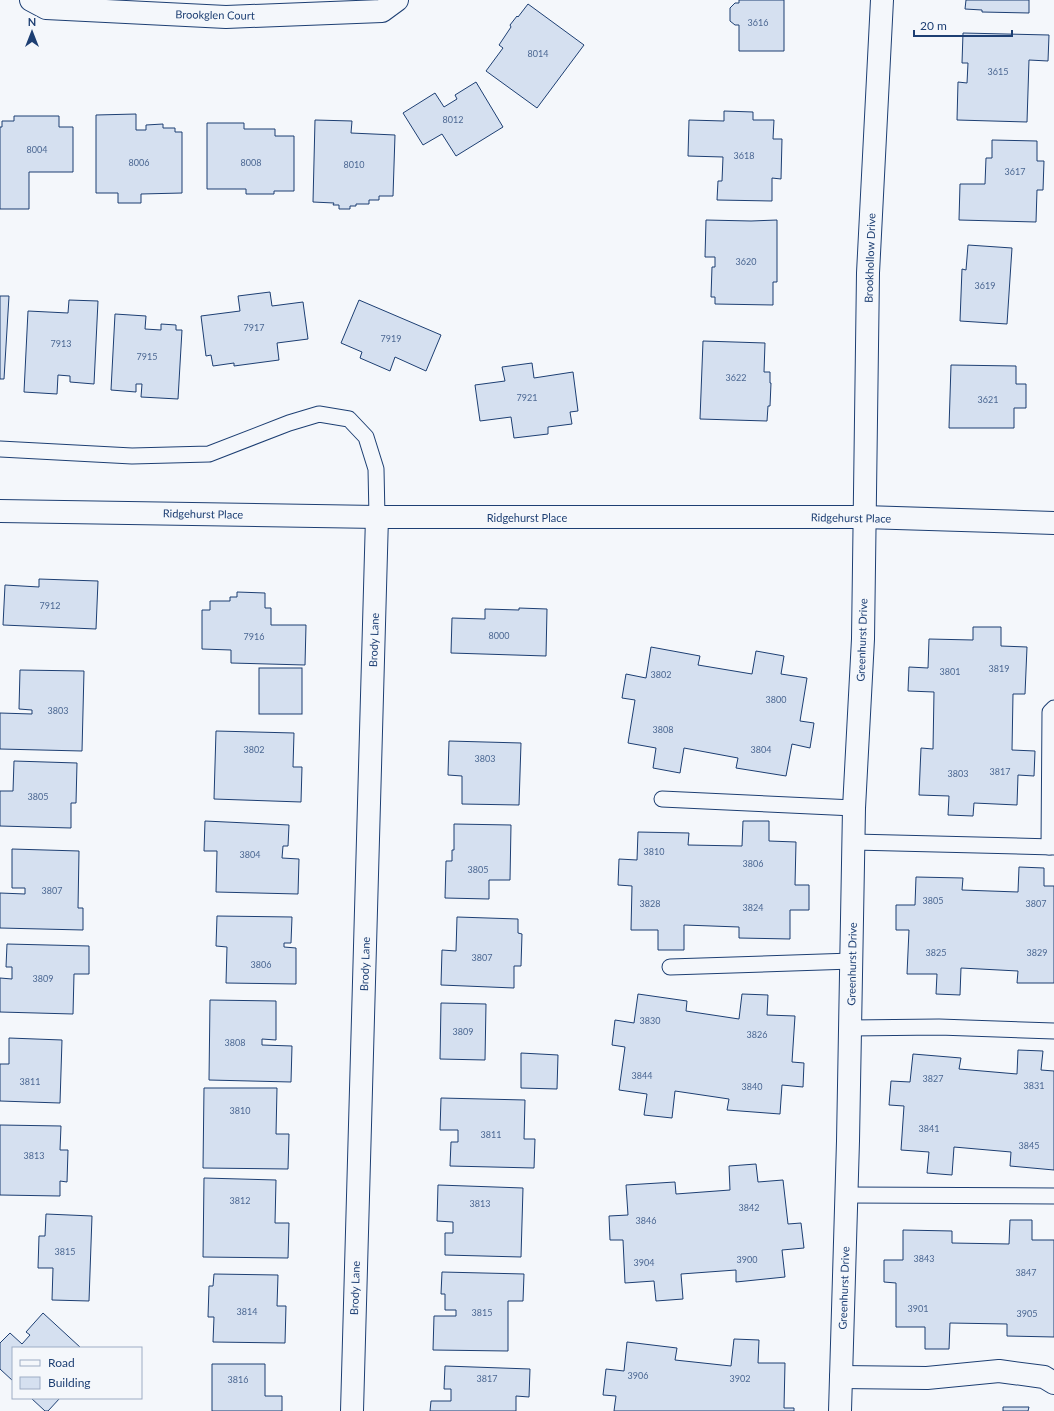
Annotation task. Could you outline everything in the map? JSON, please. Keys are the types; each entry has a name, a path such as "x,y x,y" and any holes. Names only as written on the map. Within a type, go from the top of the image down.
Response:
{"street":[{"name":"Brookglen Court","path":"31,0 46,8 226,17 382,11 397,0"},
{"name":"Brookhollow Drive","path":"864,517 868,274 882,0"},
{"name":"Ridgehurst Place","path":"0,511 377,517 864,517 1054,523"},
{"name":"Brody Lane","path":"352,1411 377,517"},
{"name":"Greenhurst Drive","path":"840,1411 847,1195 854,808 863,639 864,517"},
{"path":"841,1377 927,1378 999,1371 1044,1377 1054,1383"}],"lane":[{"path":"0,449 132,456 209,454 296,421 319,414 349,419 366,437 376,469 377,517"},
{"path":"854,842 1052,847 1050,712 1054,708"},
{"path":"662,799 854,808"},
{"path":"670,967 852,961"},
{"path":"850,1028 939,1027 1054,1031"},
{"path":"847,1195 1054,1196"}],"building":[{"path":"739,0 784,0 784,51 739,51 739,25 735,25 730,21 730,8 735,3 739,3"},
{"path":"966,0 1029,0 1029,13 982,12 982,10 965,9"},
{"path":"528,4 584,45 537,108 486,71 503,48 499,45 511,27 510,25"},
{"path":"963,33 1049,35 1048,61 1029,60 1027,122 957,120 958,82 967,83 968,63 962,63"},
{"path":"476,82 503,127 456,156 442,134 423,145 403,113 435,93 444,107 457,99 455,95"},
{"path":"724,111 753,112 753,120 774,120 773,139 782,139 781,179 772,178 772,201 717,200 718,181 722,181 723,157 688,156 689,120 724,121"},
{"path":"136,114 136,130 146,130 146,125 163,124 163,128 175,128 175,132 182,132 182,193 141,194 141,203 118,203 118,193 96,193 96,115"},
{"path":"14,116 59,116 59,127 73,127 73,172 29,172 29,209 0,209 0,127 2,127 2,121 14,121"},
{"path":"315,120 352,121 351,133 395,135 393,196 379,196 379,200 369,200 369,204 356,204 356,206 350,206 350,209 339,209 339,205 333,205 334,203 313,202"},
{"path":"207,123 244,123 244,129 275,129 275,136 294,136 294,191 274,191 274,194 246,194 246,189 207,189"},
{"path":"992,140 1037,141 1037,161 1044,161 1043,190 1037,190 1036,222 959,220 960,184 985,184 986,158 992,158"},
{"path":"706,220 777,220 777,282 773,282 773,305 715,304 715,297 711,297 712,267 715,267 715,257 705,257"},
{"path":"968,245 1012,248 1007,324 960,321 962,269 966,270"},
{"path":"270,292 272,306 303,302 308,339 277,343 279,360 234,366 234,363 213,366 211,355 206,356 201,316 240,311 238,296"},
{"path":"0,296 9,296 4,379 0,379"},
{"path":"69,300 98,301 94,384 70,382 70,376 58,375 57,394 24,392 28,311 68,313"},
{"path":"359,300 441,335 426,371 395,357 390,371 360,358 362,352 341,343"},
{"path":"115,314 146,316 145,329 161,330 161,324 176,325 176,330 182,330 178,399 141,397 142,384 136,384 136,392 111,390"},
{"path":"703,341 765,343 764,372 770,372 771,383 770,406 768,406 767,421 700,419"},
{"path":"532,363 534,378 573,372 578,411 570,412 572,424 548,427 548,434 514,438 511,417 480,421 475,385 505,381 502,367"},
{"path":"951,365 1016,366 1016,384 1026,384 1026,408 1014,408 1014,428 949,428"},
{"path":"39,579 98,581 96,629 3,625 5,585 39,587"},
{"path":"237,592 265,593 265,608 271,608 271,625 306,625 305,665 231,663 231,650 202,649 202,610 210,610 210,601 230,601 230,597 237,597"},
{"path":"519,608 547,609 546,656 451,653 452,618 485,619 485,609 519,610"},
{"path":"973,627 1001,627 1001,646 1027,647 1025,694 1013,694 1012,750 1035,751 1034,776 1018,775 1017,805 974,803 973,816 948,815 949,796 919,795 921,748 933,749 934,692 908,691 909,667 928,668 929,639 973,640"},
{"path":"651,647 700,656 698,665 752,674 756,651 784,656 781,674 807,678 800,721 814,723 810,748 792,744 786,776 736,768 738,758 684,748 680,773 653,768 656,748 628,743 635,700 622,698 626,674 646,678"},
{"path":"259,668 302,668 302,714 259,714"},
{"path":"20,670 84,671 82,751 0,749 0,713 32,714 32,710 19,709"},
{"path":"216,731 294,733 293,767 302,767 301,802 214,799"},
{"path":"449,741 521,743 519,805 462,804 462,776 448,775"},
{"path":"14,761 77,763 76,803 71,803 71,828 0,826 0,791 13,791"},
{"path":"205,821 289,825 288,846 283,846 282,858 299,859 298,894 216,892 217,851 204,851"},
{"path":"743,821 769,821 769,841 796,842 795,885 809,885 809,910 790,910 790,939 739,938 739,927 684,925 684,950 658,950 658,930 631,930 632,886 618,885 619,859 637,860 638,832 689,833 688,845 742,846"},
{"path":"454,824 511,825 510,880 489,880 489,899 445,898 446,861 452,861 452,850 454,850"},
{"path":"12,849 79,851 78,908 83,908 83,930 0,928 0,893 25,894 25,888 12,888"},
{"path":"1019,867 1044,868 1044,886 1054,886 1054,983 1017,983 1018,971 961,968 960,995 936,994 937,974 907,974 909,930 896,930 896,905 915,905 916,877 963,878 962,890 1018,892"},
{"path":"217,916 292,917 291,943 284,943 284,947 296,948 296,984 226,983 227,947 216,946"},
{"path":"457,917 518,919 518,933 522,934 521,966 514,966 514,988 441,985 442,950 456,951"},
{"path":"7,944 89,946 89,974 74,974 73,1014 0,1012 0,978 12,979 12,967 6,967"},
{"path":"638,994 687,1001 686,1011 739,1019 742,994 768,995 767,1015 795,1016 792,1062 804,1063 803,1087 782,1085 780,1114 727,1110 729,1099 675,1091 672,1118 644,1115 647,1094 619,1090 625,1047 612,1045 615,1020 634,1023"},
{"path":"210,1000 276,1001 276,1040 262,1039 262,1045 292,1046 291,1082 209,1080"},
{"path":"441,1003 486,1004 485,1060 440,1059"},
{"path":"9,1038 62,1040 60,1103 0,1101 0,1064 9,1064"},
{"path":"1018,1050 1043,1051 1041,1070 1054,1071 1054,1170 1010,1166 1011,1152 954,1147 952,1175 927,1173 929,1152 901,1150 904,1106 889,1105 891,1081 910,1082 913,1054 961,1058 959,1069 1017,1074"},
{"path":"521,1053 558,1055 557,1089 521,1088"},
{"path":"204,1088 277,1088 276,1134 289,1134 288,1169 203,1168"},
{"path":"441,1098 525,1100 524,1139 535,1139 534,1168 450,1166 451,1142 458,1142 458,1130 440,1130"},
{"path":"0,1125 61,1126 60,1150 68,1150 67,1182 60,1181 60,1196 0,1195"},
{"path":"756,1164 758,1182 783,1180 788,1224 801,1223 804,1248 782,1250 785,1277 736,1282 736,1270 681,1274 683,1299 656,1301 654,1281 625,1283 623,1240 610,1240 609,1216 628,1215 626,1185 675,1182 676,1194 730,1190 729,1166"},
{"path":"204,1178 276,1180 275,1223 289,1223 288,1258 203,1257"},
{"path":"438,1185 523,1188 521,1257 445,1255 445,1233 453,1233 453,1222 437,1221"},
{"path":"46,1214 92,1216 89,1301 52,1300 53,1268 38,1268 39,1236 45,1236"},
{"path":"1010,1220 1032,1220 1032,1240 1054,1240 1054,1337 1007,1336 1007,1324 950,1323 949,1349 925,1349 925,1327 896,1327 896,1283 884,1282 884,1260 903,1260 903,1230 952,1231 952,1243 1009,1244"},
{"path":"442,1272 524,1274 523,1301 508,1301 508,1351 433,1350 434,1316 456,1316 456,1310 445,1310 445,1294 441,1294"},
{"path":"214,1274 278,1275 277,1306 286,1306 285,1343 213,1342 214,1317 208,1317 209,1286 213,1286"},
{"path":"43,1313 80,1347 12,1347 12,1380 0,1369 0,1343 10,1333 22,1344 30,1335 26,1332"},
{"path":"734,1339 759,1340 758,1363 785,1363 784,1408 794,1408 794,1411 614,1411 616,1396 603,1395 606,1369 624,1371 627,1342 677,1348 675,1360 731,1366"},
{"path":"212,1364 265,1364 265,1396 282,1396 282,1411 212,1411"},
{"path":"445,1366 530,1369 529,1397 516,1396 516,1411 430,1411 431,1401 451,1401 451,1389 444,1389"},
{"path":"32,1399 59,1399 48,1411 45,1411"},
{"path":"1003,1407 1029,1407 1028,1411 1003,1411"}]}
